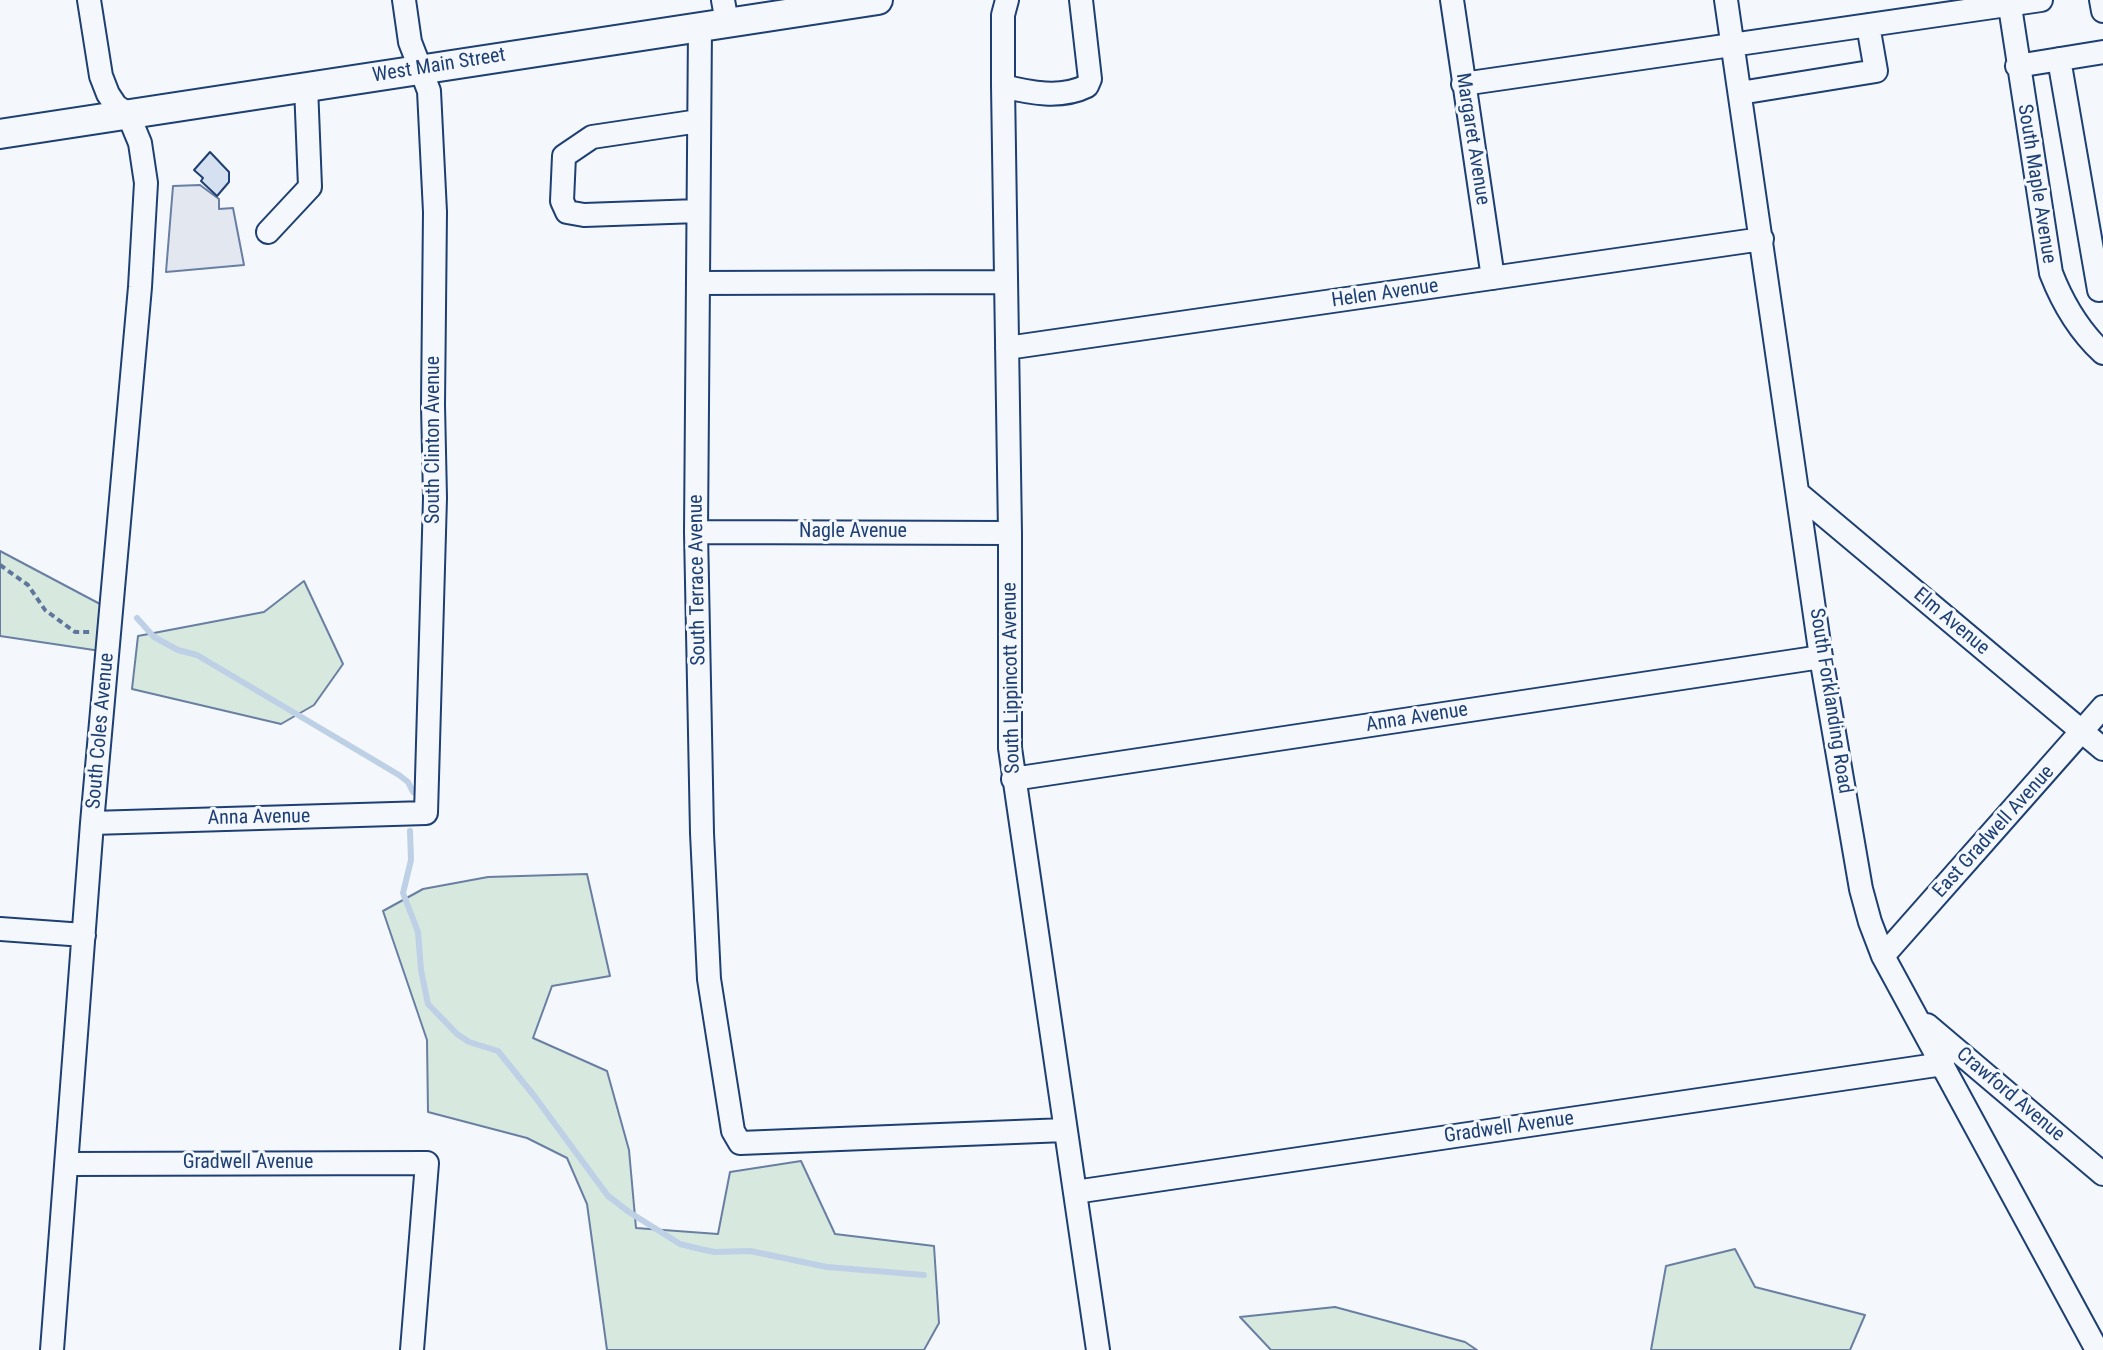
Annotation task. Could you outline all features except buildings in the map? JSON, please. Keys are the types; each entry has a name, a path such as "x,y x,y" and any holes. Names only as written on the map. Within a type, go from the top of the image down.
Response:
{"main road":[{"name":"West Main Street","path":"0,134 420,68 717,17 878,0"}],"street":[{"name":"South Coles Avenue","path":"52,1350 92,823 140,287 146,183 140,143 128,114 116,106 101,76 89,0"},
{"name":"South Clinton Avenue","path":"404,0 410,42 429,91 435,226 435,498 426,813"},
{"name":"South Lippincott Avenue","path":"1007,0 1003,15 1003,86 1010,533 1008,672 1013,779 1098,1350"},
{"path":"1003,86 1034,94 1077,91 1087,86 1090,79 1081,0"},
{"name":"Margaret Avenue","path":"1452,0 1493,278"},
{"name":"South Forklanding Road","path":"1726,0 1821,657 1861,889 1883,956 2097,1350"},
{"path":"1463,84 2009,2 2041,0"},
{"path":"2101,0 2103,11"},
{"name":"South Maple Avenue","path":"2009,2 2051,273 2062,301 2103,353"},
{"name":"South Terrace Avenue","path":"717,17 699,121 696,532 702,833 709,979 733,1131 740,1143 1065,1130"},
{"path":"1740,93 1876,71 1868,25"},
{"path":"2017,66 2103,52"},
{"path":"2059,59 2101,288 2072,316"},
{"path":"268,232 310,187 306,86"},
{"path":"698,211 584,215 567,212 562,201 564,156 592,137 699,121"},
{"name":"Helen Avenue","path":"1007,348 1762,239"},
{"path":"698,283 1006,282"},
{"name":"Elm Avenue","path":"1800,495 2103,749"},
{"name":"Nagle Avenue","path":"696,532 1010,533"},
{"name":"Anna Avenue","path":"1013,779 1821,657"},
{"name":"East Gradwell Avenue","path":"1883,956 2103,707"},
{"name":"Anna Avenue","path":"92,823 426,813"},
{"path":"0,929 84,935"},
{"name":"Crawford Avenue","path":"1917,1017 2103,1174"},
{"name":"Gradwell Avenue","path":"1075,1192 1943,1064"},
{"name":"Gradwell Avenue","path":"68,1164 427,1163 412,1350"}],"path":[{"path":"0,565 28,585 45,610 75,632 93,633"}],"shaded area":[{"path":"200,185 219,199 219,209 233,208 244,265 166,272 173,186"},
{"path":"0,551 117,613 114,653 0,636"},
{"path":"304,581 343,664 314,705 281,724 132,689 138,636 264,612"},
{"path":"587,874 610,976 552,986 533,1038 607,1071 629,1150 636,1228 718,1234 730,1172 801,1161 835,1234 934,1246 939,1323 924,1350 607,1350 587,1204 567,1158 527,1138 428,1112 427,1040 383,911 423,889 488,877"},
{"path":"1735,1249 1755,1287 1865,1315 1850,1350 1651,1350 1666,1266"},
{"path":"1335,1307 1465,1342 1477,1350 1271,1350 1240,1317"}],"waterway":[{"path":"137,618 154,637 178,650 197,655 399,775 408,782 413,792"},
{"path":"410,831 411,860 403,893 418,932 428,1004 457,1034 469,1042 498,1051 608,1196 680,1244 715,1252 750,1251 827,1267 924,1275"}]}
